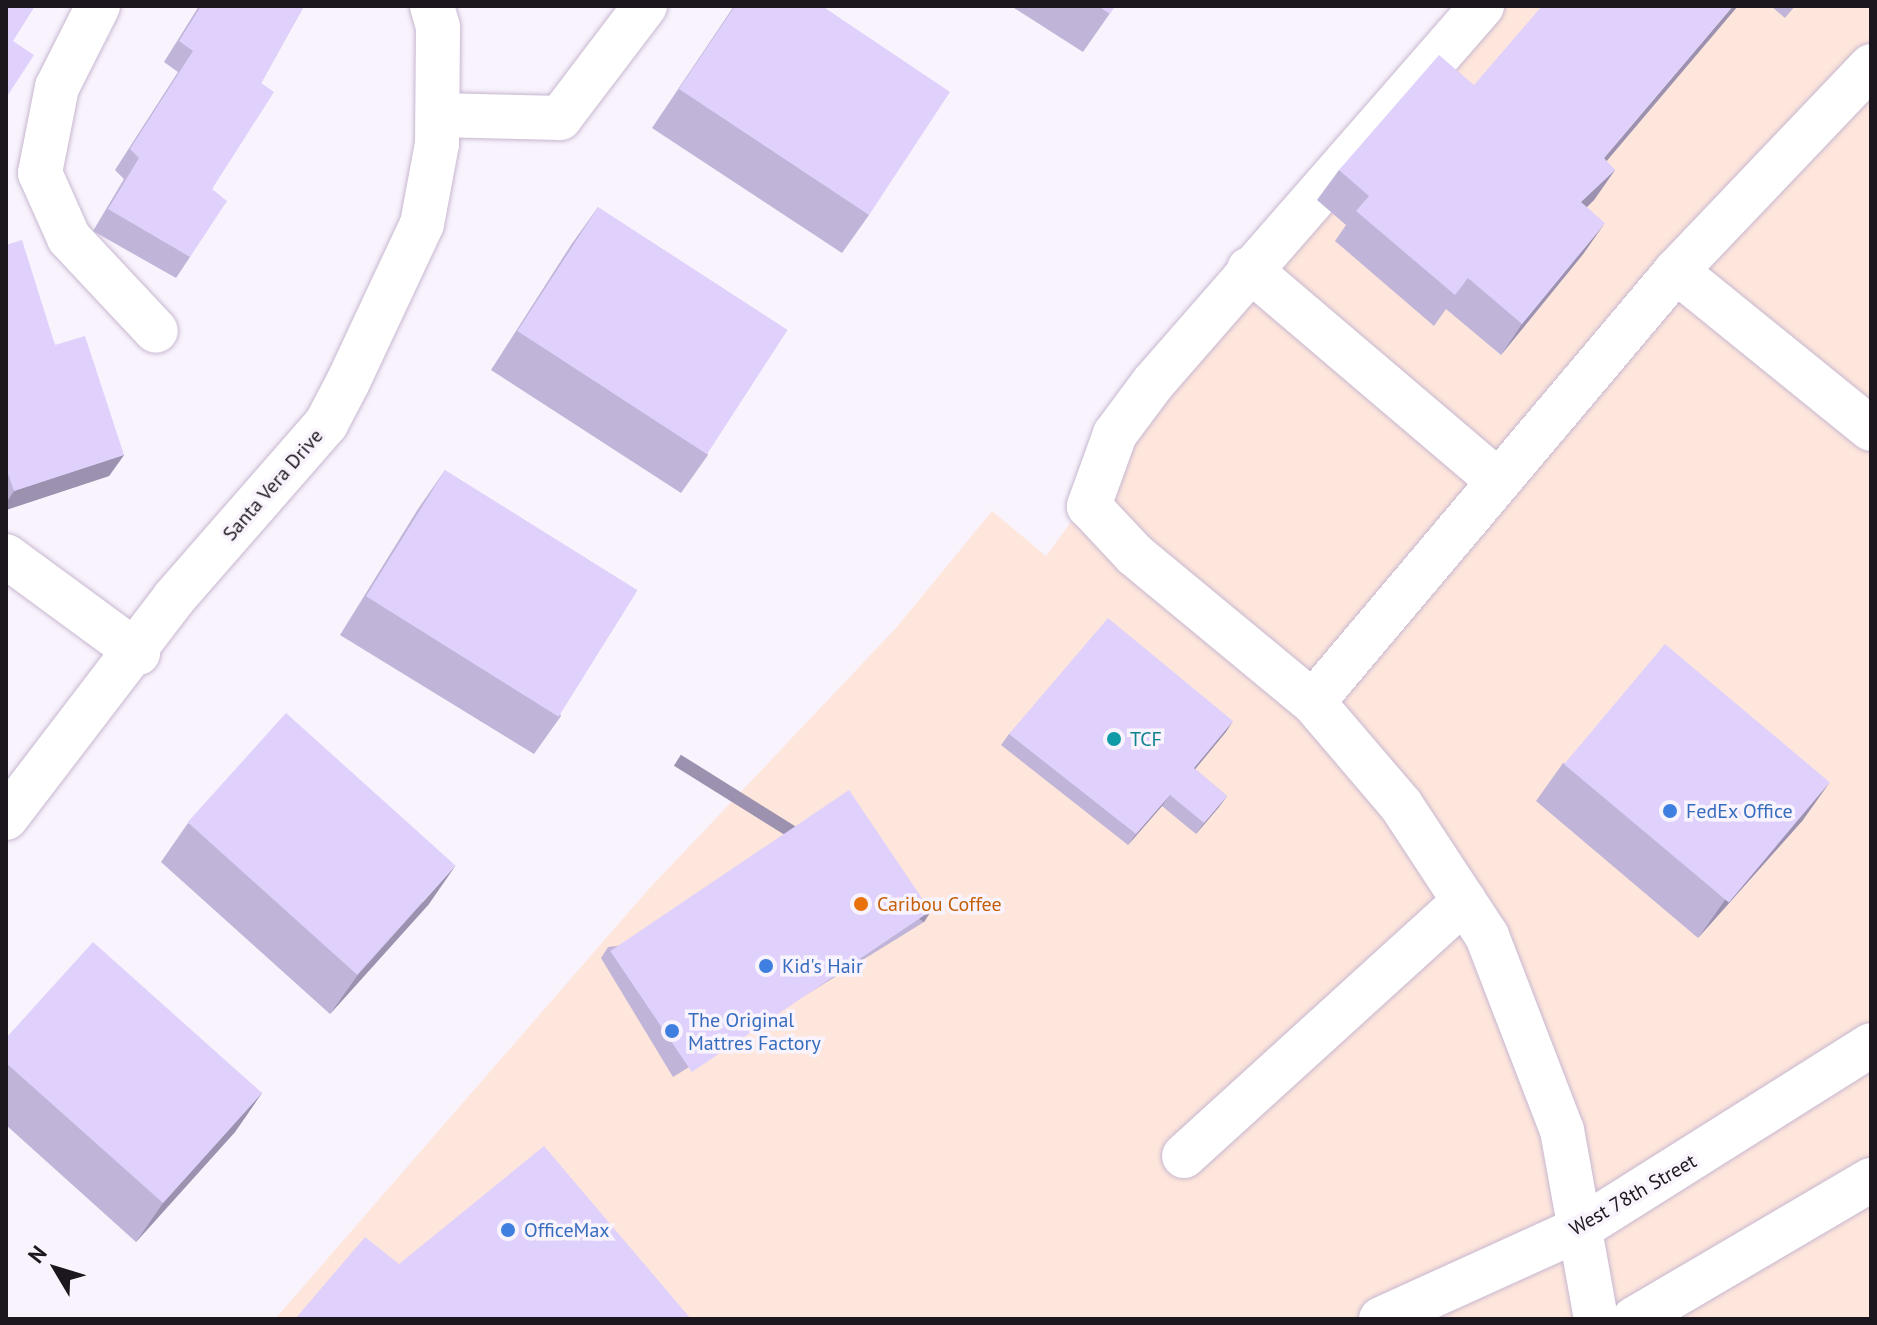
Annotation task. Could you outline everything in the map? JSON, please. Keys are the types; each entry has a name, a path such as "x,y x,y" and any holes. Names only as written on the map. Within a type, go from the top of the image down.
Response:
{"street":[{"path":"98,6 57,87 40,173 69,238 156,331"},
{"name":"Santa Vera Drive","path":"6,818 138,653 174,598 326,424 422,224 438,115 432,6"},
{"path":"438,115 560,118 645,6"},
{"path":"1482,6 1249,269 1115,434 1089,506 1135,555 1313,702 1401,805 1487,936 1543,1067 1596,1319"},
{"path":"1313,702 1676,271 1871,66"},
{"path":"1249,269 1498,481"},
{"path":"1676,271 1871,429"},
{"path":"6,556 138,653"},
{"path":"1184,1156 1464,901"},
{"name":"West 78th Street","path":"1381,1319 1579,1229 1871,1045"},
{"path":"1634,1319 1871,1180"}],"shaded area":[{"path":"1482,6 1871,6 1871,1319 275,1319 647,891 896,628 992,511 1046,556 1290,223"}],"building":[{"path":"6,6 35,6 13,41 34,55 6,98"},
{"path":"201,6 304,6 261,83 274,92 212,189 227,201 190,257 108,209 139,158 130,149 193,51 179,41"},
{"path":"735,6 822,6 950,92 869,215 679,89"},
{"path":"1098,6 1115,6 1110,14"},
{"path":"1542,6 1733,6 1604,158 1615,170 1581,202 1605,223 1522,324 1468,278 1455,295 1356,211 1369,196 1339,170 1439,55 1474,85"},
{"path":"598,207 788,330 707,454 517,331"},
{"path":"22,240 55,345 85,336 124,455 14,491 6,468 6,245"},
{"path":"445,470 638,590 559,717 366,596"},
{"name":"TCF","path":"1108,618 1233,721 1194,768 1227,796 1204,823 1170,795 1136,834 1009,734"},
{"name":"FedEx Office","path":"1665,644 1830,782 1729,902 1564,764"},
{"path":"286,713 455,866 357,975 188,822"},
{"path":"849,790 931,911 692,1072 610,951"},
{"path":"93,942 262,1093 163,1203 6,1063 6,1038"},
{"path":"544,1146 691,1319 295,1319 365,1237 399,1264"}],"place":[{"name":"TCF","path":"1114,739"},
{"name":"FedEx Office","path":"1670,811"},
{"name":"Caribou Coffee","path":"861,904"},
{"name":"Kid's Hair","path":"766,966"},
{"name":"The Original Mattres Factory","path":"672,1031"},
{"name":"OfficeMax","path":"508,1230"}]}
